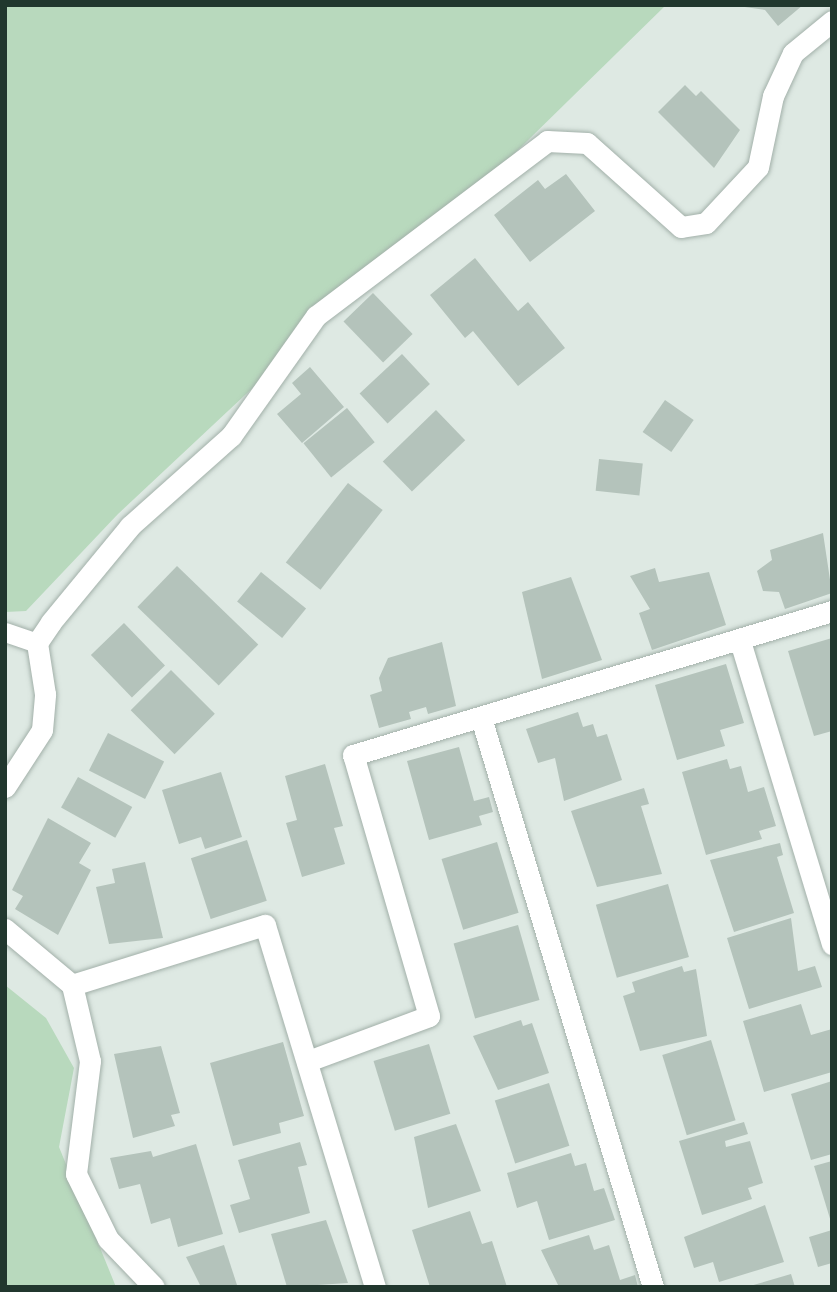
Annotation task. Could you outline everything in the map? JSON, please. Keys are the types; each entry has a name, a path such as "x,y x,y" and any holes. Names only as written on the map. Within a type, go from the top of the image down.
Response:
{"street":[{"path":"5,786 42,730 45,694 37,643 130,526 232,436 269,374 326,308 547,141 587,143 681,227 706,223 758,167 773,96 793,53 832,21"},
{"path":"308,1061 429,1016 353,755 482,721 832,611"},
{"path":"740,641 832,944"},
{"path":"482,721 653,1287"},
{"path":"72,985 265,925 375,1287"},
{"path":"5,929 72,985 90,1061 75,1174 108,1239 154,1287"}],"lane":[{"path":"5,632 37,643"}],"green space":[{"path":"5,5 666,5 467,200 292,351 118,514 26,611 5,612"},
{"path":"5,985 46,1018 74,1068 59,1147 116,1287 5,1287"}],"building":[{"path":"731,5 803,5 778,26 765,10"},
{"path":"685,85 696,96 701,91 740,130 714,168 658,112"},
{"path":"566,174 595,211 530,262 494,215 538,180 545,189"},
{"path":"475,258 518,311 528,302 565,348 518,386 473,331 465,338 430,295"},
{"path":"373,293 413,334 383,362 344,321"},
{"path":"402,354 430,384 388,424 360,394"},
{"path":"310,367 344,407 302,443 277,414 301,394 292,383"},
{"path":"665,400 694,420 671,452 643,432"},
{"path":"347,408 375,442 331,477 303,443"},
{"path":"436,410 465,440 412,492 383,461"},
{"path":"599,459 643,464 639,495 596,491"},
{"path":"348,483 383,510 320,590 286,563"},
{"path":"823,533 832,593 785,609 779,592 763,591 757,571 772,560 770,550"},
{"path":"177,566 258,644 219,685 137,607"},
{"path":"655,568 659,582 709,572 726,625 652,650 639,613 650,609 630,576"},
{"path":"261,572 306,609 282,638 237,602"},
{"path":"571,577 602,660 542,679 522,592"},
{"path":"124,623 165,665 132,697 91,655"},
{"path":"832,638 832,731 814,736 788,651"},
{"path":"442,642 456,706 428,714 426,707 409,712 411,719 379,728 370,695 382,691 379,678 388,658"},
{"path":"726,664 744,723 720,730 725,746 677,760 655,685"},
{"path":"171,670 215,714 175,754 131,710"},
{"path":"578,712 583,727 593,724 597,737 607,734 622,780 564,801 555,758 538,763 526,729"},
{"path":"108,733 164,762 145,799 89,770"},
{"path":"459,747 474,801 489,797 493,812 479,816 482,825 429,840 407,761"},
{"path":"727,759 730,769 741,766 748,792 764,787 776,826 759,831 762,839 706,855 682,772"},
{"path":"325,764 343,826 334,828 345,864 302,877 286,823 297,820 285,776"},
{"path":"221,772 242,837 205,849 201,837 179,844 162,790"},
{"path":"78,777 132,807 115,838 61,808"},
{"path":"644,788 649,804 641,806 662,874 597,887 571,811"},
{"path":"48,818 91,843 79,863 91,870 58,935 15,909 23,896 12,890"},
{"path":"247,840 267,901 211,919 191,858"},
{"path":"497,842 519,913 463,930 442,859"},
{"path":"780,843 783,855 777,857 794,913 734,932 710,860"},
{"path":"145,862 163,938 109,944 96,887 115,883 112,869"},
{"path":"668,884 689,957 617,978 596,905"},
{"path":"791,918 798,971 815,966 822,987 749,1009 727,938"},
{"path":"518,925 539,1000 475,1018 454,943"},
{"path":"682,966 684,972 696,969 707,1036 640,1051 623,996 635,992 632,982"},
{"path":"801,1004 811,1035 832,1029 832,1072 764,1092 743,1021"},
{"path":"521,1020 523,1026 532,1023 549,1073 498,1090 473,1036"},
{"path":"711,1040 736,1120 687,1135 662,1055"},
{"path":"283,1042 304,1116 279,1123 281,1133 233,1146 210,1063"},
{"path":"429,1044 450,1114 395,1131 374,1061"},
{"path":"161,1046 180,1113 171,1115 175,1126 133,1138 114,1054"},
{"path":"832,1081 832,1154 811,1160 791,1094"},
{"path":"549,1083 569,1146 515,1163 495,1101"},
{"path":"744,1122 748,1134 725,1141 726,1147 750,1141 763,1183 748,1188 752,1199 702,1215 679,1141"},
{"path":"456,1124 481,1191 428,1208 414,1137"},
{"path":"300,1142 307,1165 298,1167 310,1213 239,1233 230,1205 250,1199 238,1160"},
{"path":"196,1144 223,1234 178,1247 170,1218 151,1224 140,1184 119,1189 110,1158 151,1151 153,1157"},
{"path":"571,1153 575,1166 586,1163 594,1191 604,1188 615,1220 549,1240 537,1201 517,1208 507,1173"},
{"path":"832,1161 832,1222 831,1222 814,1166"},
{"path":"765,1205 784,1262 719,1282 713,1262 694,1268 684,1237"},
{"path":"470,1211 482,1244 492,1241 507,1287 430,1287 412,1230"},
{"path":"326,1220 348,1283 287,1287 271,1234"},
{"path":"832,1230 832,1263 818,1267 809,1237"},
{"path":"589,1235 594,1250 609,1245 620,1280 635,1275 638,1287 559,1287 541,1250"},
{"path":"224,1245 237,1285 201,1287 186,1257"},
{"path":"791,1274 795,1287 750,1287 750,1286"}]}
